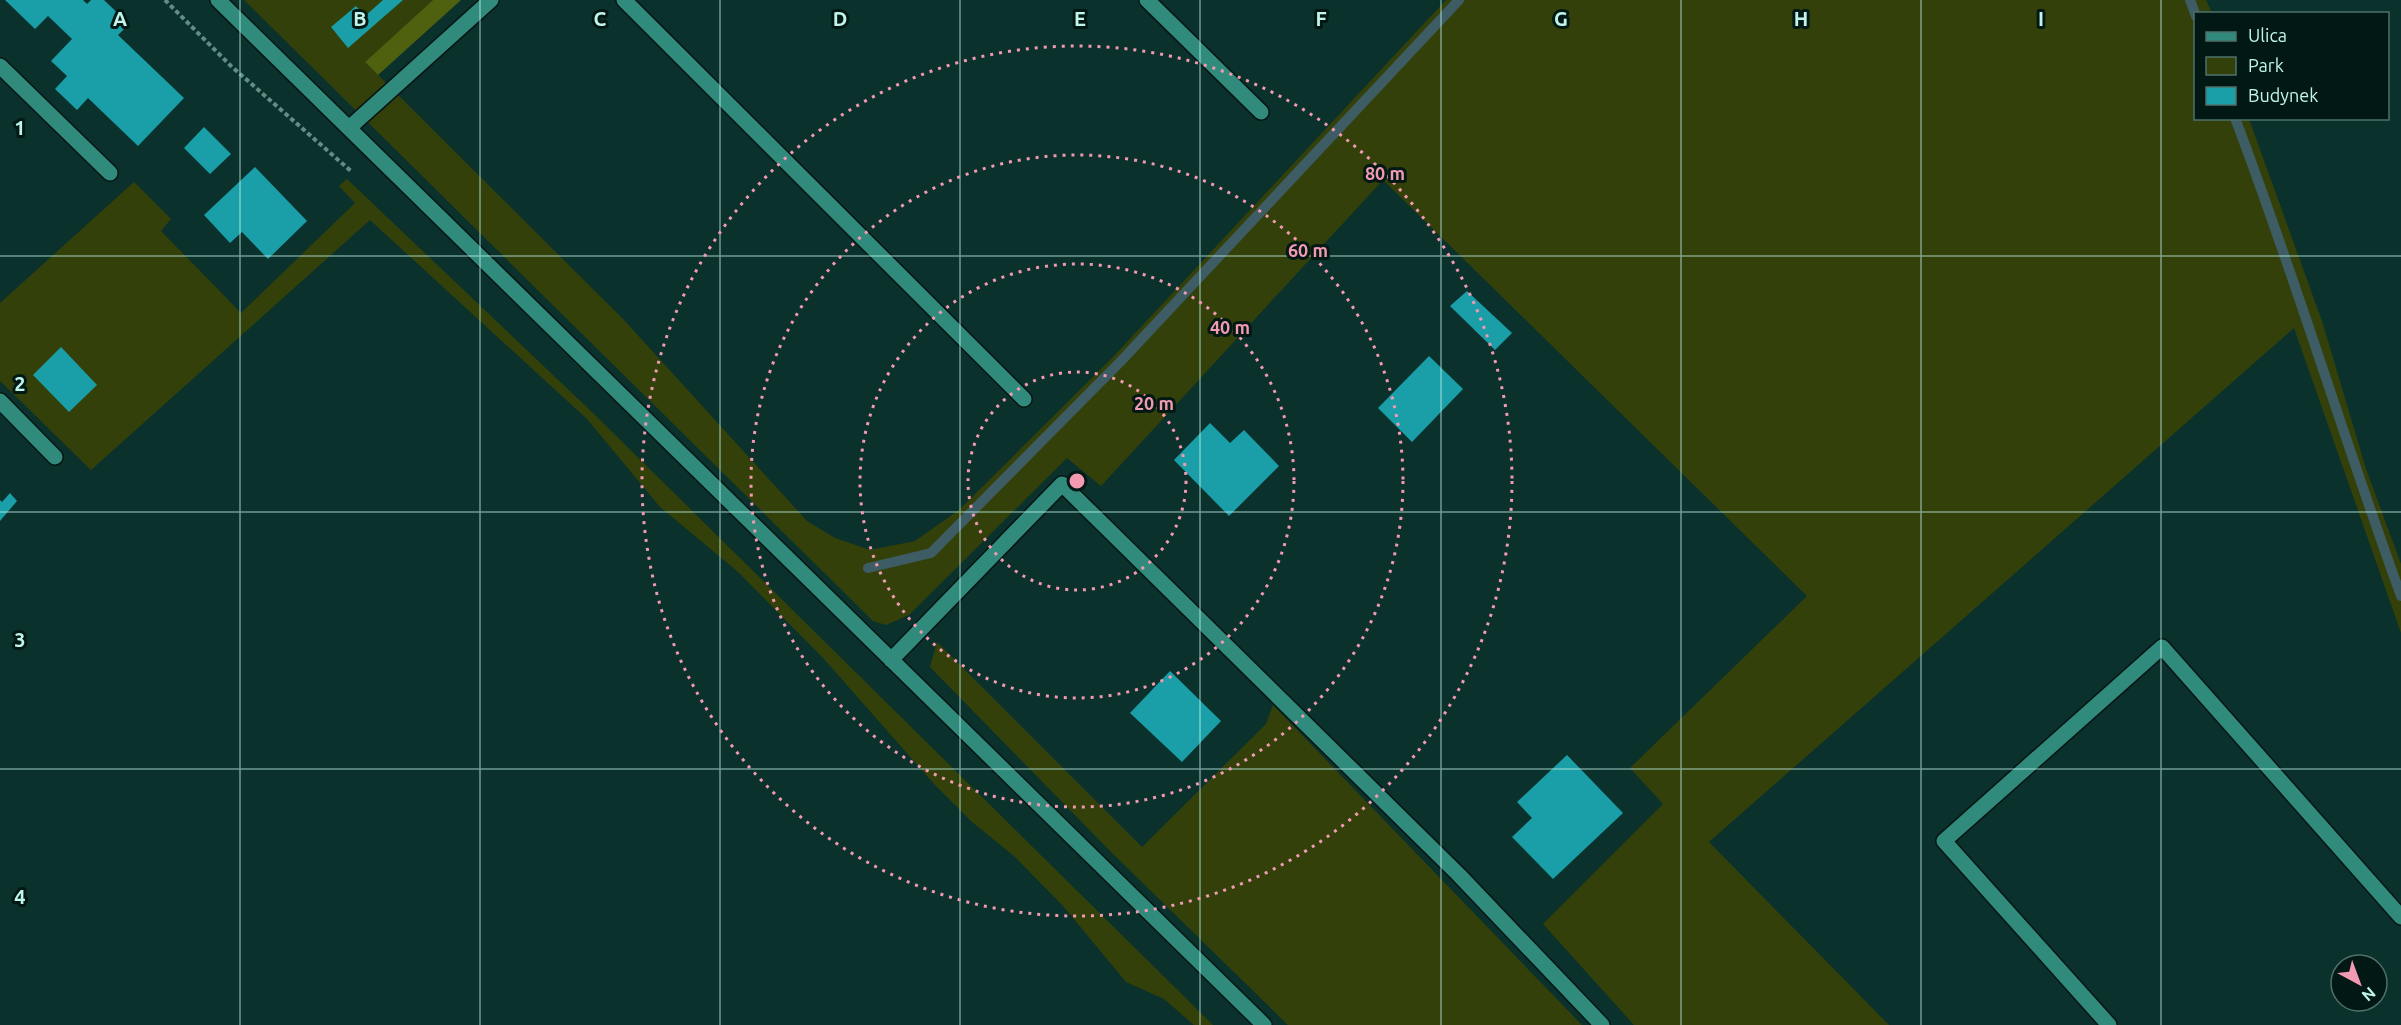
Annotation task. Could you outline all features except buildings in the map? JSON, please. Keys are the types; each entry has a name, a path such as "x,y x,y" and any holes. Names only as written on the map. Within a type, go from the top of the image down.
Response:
{"street":[{"path":"218,0 1264,1025"},
{"path":"349,128 491,0"},
{"path":"624,0 1023,399"},
{"path":"1147,0 1261,112"},
{"path":"0,66 110,173"},
{"path":"0,400 55,457"},
{"path":"891,660 1062,484 1459,875 1602,1025"},
{"path":"2109,1025 1944,841 2162,647 2401,917"}],"green space":[{"path":"244,0 433,0 365,62 624,320 807,521 835,538 870,550 915,541 959,510 1113,357 1446,0 2206,0 2212,12 2194,12 2194,120 2249,120 2323,324 2366,469 2401,564 2401,633 2294,328 1709,842 1889,1025 1634,1025 1543,924 1663,804 1630,768 1807,596 1383,180 1101,486 1067,458 909,615 886,625 873,621"},
{"path":"433,0 461,0 378,75 365,62"},
{"path":"347,179 594,414 1213,1025 1194,1025 1164,999 1126,982 1063,906 1014,856 972,822 935,785 824,659 737,571 660,507 587,419 370,220 91,470 0,381 0,303 134,182 171,219 161,231 241,313 355,203 339,186"},
{"path":"937,642 1142,847 1266,724 1273,705 1582,1025 1288,1025 1112,853 930,667"}],"waterway":[{"path":"868,568 931,553 1121,361 1459,0"},
{"path":"2190,0 2194,12"},
{"path":"2236,120 2401,596"}]}
